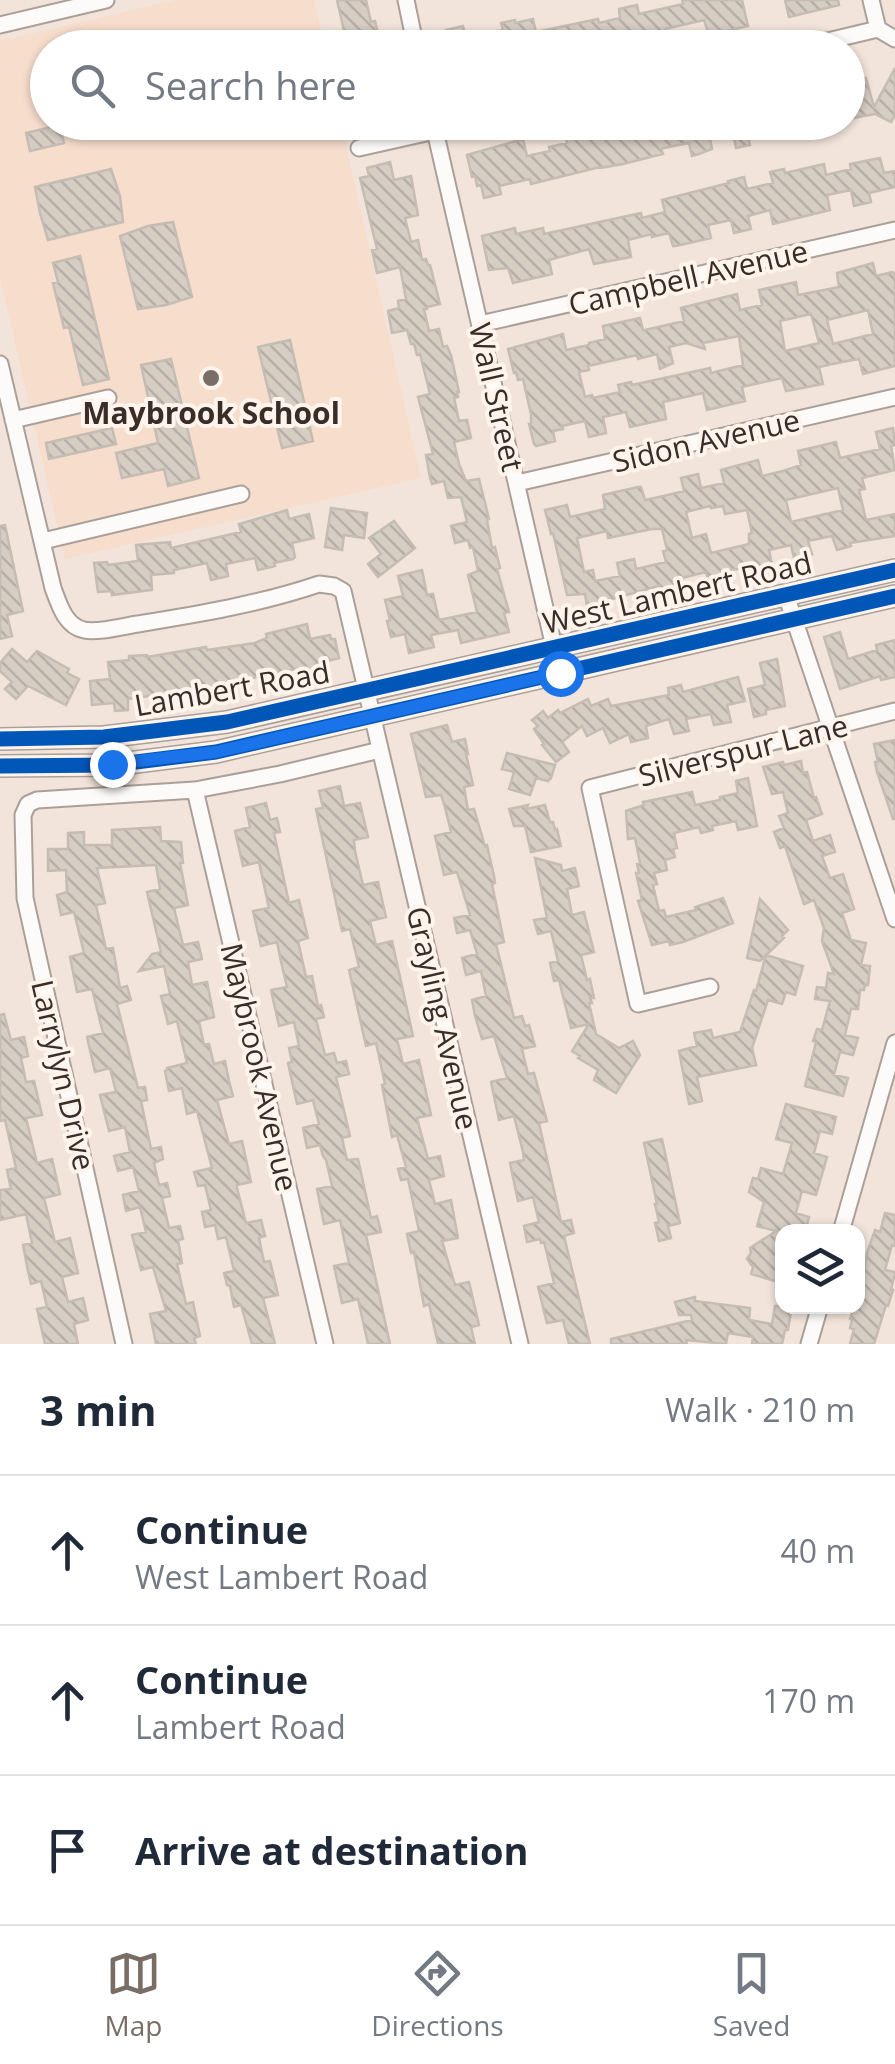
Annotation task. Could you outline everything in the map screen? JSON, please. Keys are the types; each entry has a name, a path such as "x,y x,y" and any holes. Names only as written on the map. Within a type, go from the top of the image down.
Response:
{"main road":[{"name":"West Lambert Road","path":"472,666 895,570"},
{"name":"West Lambert Road","path":"478,692 895,596"},
{"name":"Lambert Road","path":"0,739 79,739 227,722 472,666"},
{"name":"Lambert Road","path":"0,766 97,765 216,752 478,692"},
{"path":"0,751 63,752 79,739"}],"street":[{"path":"0,25 106,0"},
{"path":"406,0 412,30"},
{"path":"871,0 878,29"},
{"path":"865,32 878,29 895,39"},
{"path":"359,148 388,140"},
{"name":"Wall Street","path":"437,140 560,673"},
{"name":"Campbell Avenue","path":"480,324 895,230"},
{"path":"0,364 3,392 43,542 241,494"},
{"name":"Sidon Avenue","path":"517,482 895,397"},
{"path":"13,420 108,398"},
{"name":"Grayling Avenue","path":"43,542 60,607 69,622 84,630 229,609 320,584 343,591 520,1344"},
{"path":"786,595 895,919"},
{"name":"Silverspur Lane","path":"710,988 638,1004 590,788 895,711"},
{"path":"195,790 380,750"},
{"name":"Larrylyn Drive","path":"124,1344 25,898 24,815 28,804 37,800 195,790"},
{"name":"Maybrook Avenue","path":"195,790 325,1344"},
{"path":"843,1224 895,1043"},
{"path":"809,1344 818,1314"}],"shaded area":[{"name":"Maybrook School","path":"175,0 314,0 321,30 47,30"},
{"name":"Maybrook School","path":"30,34 30,140 345,140 421,478 65,559 0,278 0,41"}],"building":[{"path":"337,0 366,0 377,30 344,30"},
{"path":"682,0 742,0 748,26 707,30 704,20 665,30 546,30 620,18 619,9 637,5 639,14 683,4"},
{"path":"785,0 838,0 839,5 789,17"},
{"path":"533,19 536,30 503,30 501,23 515,23"},
{"path":"895,68 895,115 891,122 875,114 865,116 865,78 874,107"},
{"path":"30,132 30,140 64,143 30,151 26,133"},
{"path":"520,140 523,140 527,156 567,143 566,140 710,140 712,149 692,156 689,143 664,148 663,154 623,164 531,184 530,179 499,186 501,194 484,198 481,185 477,186 475,176 472,177 467,155"},
{"path":"734,140 749,140 750,145 736,148"},
{"path":"880,158 884,173 895,171 895,187 869,193 871,202 854,206 851,190 827,195 830,210 773,224 770,210 748,216 751,229 734,233 731,220 708,225 711,238 676,246 669,233 652,234 628,240 631,257 594,264 589,249 549,260 552,274 513,283 508,268 489,270 482,236 515,228 516,234 543,228 544,234 641,213 642,218 665,212 662,200 728,181 744,177 747,189 773,183 770,172 784,169 785,173 824,164 826,175 851,169 850,164"},
{"path":"390,162 394,180 411,176 418,215 405,218 411,242 418,240 422,260 430,265 440,304 424,309 429,331 439,329 443,347 447,346 451,355 459,392 454,398 459,421 467,420 471,438 454,442 466,481 479,479 509,612 504,613 509,632 461,643 458,630 431,635 434,647 409,653 405,634 391,637 387,621 390,620 385,600 403,596 398,576 422,570 427,595 433,594 439,620 477,612 468,575 478,571 473,547 470,548 468,540 455,543 451,526 467,522 461,497 448,498 444,481 432,484 430,478 426,455 433,454 418,397 430,394 420,354 411,344 407,330 392,333 388,311 399,308 398,301 406,299 400,267 377,273 372,250 377,249 360,178 369,176 367,168"},
{"path":"111,169 123,222 48,240 35,187"},
{"path":"173,222 192,297 138,309 120,236"},
{"path":"80,256 109,379 83,385 53,283 58,282 53,263"},
{"path":"873,263 876,276 895,274 895,366 863,374 859,359 842,362 819,367 823,384 786,391 782,378 742,387 745,401 707,410 703,393 663,402 666,419 630,427 626,412 603,417 606,433 589,437 585,421 553,431 555,441 534,444 523,379 518,380 514,373 508,349 563,334 566,350 589,345 605,339 603,326 640,318 645,330 684,321 681,308 737,294 740,310 762,305 759,290 796,282 798,295 839,287 837,273","holes":["868,310 873,334 833,344 827,320","811,314 819,343 785,351 780,321","739,336 743,365 632,385 631,382 618,385 620,392 585,397 579,372 589,370 588,366 657,354 660,369 673,363 669,347 686,343 705,349 703,343"]},
{"path":"290,340 313,441 282,448 258,347"},
{"path":"171,359 199,478 168,486 164,469 122,478 116,453 158,443 141,365"},
{"path":"112,428 116,444 49,459 46,443"},
{"path":"893,428 895,470 862,478 865,489 859,490 866,520 895,514 895,536 850,543 851,546 837,550 832,536 808,541 812,554 794,558 791,545 769,550 772,564 731,570 732,573 708,579 706,572 682,578 683,582 674,586 659,590 659,586 587,606 585,594 567,595 545,510 567,505 570,517 605,509 603,495 638,487 645,500 668,495 684,491 681,478 698,474 701,488 724,483 721,470 758,460 762,476 801,465 798,451 836,442 840,458 880,449 876,432","holes":["838,488 843,510 791,522 786,500","710,506 723,506 725,514 747,510 752,533 749,544 711,553 706,534 692,538 686,512","662,529 666,562 636,569 634,559 617,563 620,576 595,581 593,570 584,572 577,538 607,531 608,538"]},
{"path":"331,508 367,513 364,538 344,535 342,550 325,547"},
{"path":"287,510 289,519 309,514 314,538 292,543 293,559 258,570 255,558 226,564 228,576 211,580 207,563 151,575 152,590 112,595 111,591 98,592 94,563 138,561 136,545 170,542 171,548 241,532 239,524"},
{"path":"394,521 415,548 378,577 368,564 381,554 369,538"},
{"path":"5,525 23,611 7,615 12,636 0,639 0,526"},
{"path":"307,624 310,639 330,635 335,639 339,658 316,664 318,671 302,675 301,668 213,686 214,691 199,693 198,689 128,699 128,710 115,711 114,703 92,705 90,681 110,679 108,662 129,660 129,656 255,643 267,638 266,634"},
{"path":"840,632 848,659 895,640 895,677 881,680 880,676 840,689 824,637"},
{"path":"12,649 27,662 37,651 79,679 66,705 28,686 16,699 5,689 12,682 0,671 0,663"},
{"path":"777,659 785,706 754,717 748,689 765,685 760,663"},
{"path":"738,677 745,701 727,705 731,722 714,725 711,714 686,719 689,731 674,734 669,719 646,726 648,738 631,742 629,734 610,743 603,728 587,736 582,726 562,742 569,752 556,762 534,729 538,726 532,720 543,711 548,718 588,699 591,706 608,699 611,706 669,695 668,688 681,685 683,692"},
{"path":"447,725 452,742 465,739 473,785 464,787 468,810 474,809 494,876 492,884 504,942 496,944 514,1018 522,1016 525,1026 529,1025 535,1046 522,1049 528,1074 534,1073 547,1121 539,1123 561,1222 571,1220 574,1233 564,1236 590,1344 569,1344 563,1320 547,1323 538,1287 554,1283 548,1258 544,1242 527,1242 524,1226 539,1222 533,1197 518,1201 510,1163 524,1160 523,1152 514,1116 499,1120 491,1082 507,1078 494,1036 482,1039 472,1000 486,996 481,971 466,975 462,958 477,954 470,930 457,933 454,918 470,915 457,872 444,875 435,836 451,832 441,795 426,797 411,734"},
{"path":"895,740 893,819 877,772 874,744"},
{"path":"507,753 555,765 551,778 536,778 530,795 509,789 514,772 502,769"},
{"path":"801,761 822,814 806,820 813,841 830,835 835,852 822,856 830,878 843,874 854,909 842,913 851,940 866,943 861,965 870,966 868,985 860,990 858,1009 851,1009 845,1035 858,1038 853,1055 840,1052 834,1075 848,1078 843,1096 805,1086 816,1042 813,1041 817,1029 822,1030 830,1001 815,999 817,987 826,988 828,973 834,974 814,900 804,904 785,846 780,848 774,832 784,828 779,816 788,813 783,792 772,794 763,767"},
{"path":"748,778 757,826 738,830 736,821 712,826 713,830 701,833 699,827 674,833 675,857 665,860 667,870 654,873 659,911 664,910 666,917 723,898 733,923 683,942 652,945 638,901 642,900 636,873 640,863 635,838 628,839 626,811 644,805 643,802 692,792 695,805 720,800 738,793 736,781"},
{"path":"340,786 344,806 360,803 368,837 354,840 355,851 363,885 378,882 386,917 370,921 376,945 392,941 413,1036 397,1039 403,1064 419,1060 431,1115 417,1118 428,1159 440,1156 444,1176 429,1180 435,1204 451,1200 458,1238 442,1241 455,1285 469,1282 479,1325 471,1327 475,1344 438,1344 429,1304 424,1306 414,1252 411,1253 407,1234 419,1231 408,1179 401,1180 398,1169 406,1167 397,1135 392,1137 376,1043 366,1046 349,970 359,967 350,929 342,931 316,809 323,808 319,791"},
{"path":"266,803 270,820 277,818 280,832 274,833 289,903 299,900 308,938 298,941 306,977 312,976 324,1017 316,1019 325,1055 334,1053 337,1063 346,1061 349,1074 336,1077 350,1136 342,1138 347,1160 358,1159 371,1218 377,1216 381,1232 366,1235 390,1344 368,1344 358,1299 342,1303 334,1266 349,1263 340,1220 324,1224 317,1189 332,1186 320,1145 307,1148 303,1128 319,1124 313,1100 297,1104 288,1063 292,1062 289,1048 299,1046 294,1022 279,1026 271,990 287,987 277,942 261,946 253,911 269,908 259,862 243,866 235,831 250,827 246,808"},
{"path":"528,805 526,809 545,805 561,846 531,852 525,826 514,826 509,809"},
{"path":"160,827 161,841 181,842 180,863 188,905 174,908 183,945 198,942 202,959 188,962 192,985 207,982 214,1017 199,1021 204,1045 209,1044 214,1064 225,1061 233,1096 217,1100 229,1144 242,1141 251,1182 237,1188 246,1223 261,1220 265,1236 259,1238 264,1262 270,1261 278,1295 263,1298 275,1344 252,1344 241,1305 234,1307 224,1273 234,1271 226,1237 218,1239 215,1225 205,1227 202,1212 211,1210 205,1185 198,1186 194,1172 212,1168 197,1111 187,1114 182,1088 169,1091 165,1071 187,1063 177,1021 168,1024 161,996 170,994 164,966 139,971 152,954 161,952 147,892 160,889 156,865 97,868 105,903 96,905 106,949 113,948 120,988 127,986 131,1000 117,1004 138,1088 145,1087 147,1100 141,1101 151,1149 161,1147 163,1159 154,1163 159,1185 167,1183 170,1196 162,1198 169,1228 180,1226 182,1263 177,1264 186,1304 193,1302 200,1336 194,1338 196,1344 156,1344 150,1314 166,1311 153,1267 141,1270 132,1235 146,1232 140,1207 126,1211 123,1195 139,1191 133,1167 118,1171 114,1156 130,1152 125,1127 109,1131 100,1095 116,1092 110,1068 95,1072 87,1037 103,1033 92,989 77,992 70,957 84,953 74,912 61,915 57,895 67,892 66,870 48,871 48,849 68,849 68,833 84,832 84,845 112,845 112,830"},
{"path":"535,858 561,865 562,871 575,868 579,886 567,889 572,915 584,912 594,952 581,955 594,998 589,1003 596,1034 619,1048 633,1041 640,1055 616,1093 594,1080 598,1070 572,1051 589,1024 571,1028 559,980 554,981 550,963 558,961 551,931 538,934 534,920 547,918"},
{"path":"760,899 788,930 760,961 747,958"},
{"path":"766,955 803,966 795,995 786,992 782,1004 768,1000 752,1048 756,1065 697,1077 702,1101 689,1104 679,1051 697,1046 694,1033 711,1030 713,1038 740,1032"},
{"path":"4,1014 11,1040 24,1037 28,1056 21,1058 26,1082 34,1081 42,1115 26,1118 37,1163 52,1159 60,1194 44,1198 55,1242 70,1238 78,1273 62,1277 68,1302 83,1298 88,1320 74,1324 78,1344 45,1344 37,1309 47,1307 41,1281 31,1284 23,1245 32,1243 26,1214 0,1220 0,1190 11,1189 7,1170 16,1168 5,1120 0,1121 0,1015"},
{"path":"786,1104 836,1117 832,1134 820,1131 814,1153 827,1157 816,1195 802,1191 796,1213 809,1217 807,1224 775,1224 775,1231 757,1226 764,1202 749,1192 761,1168 783,1174 792,1143 776,1139"},
{"path":"662,1139 680,1223 668,1226 671,1238 659,1241 655,1223 659,1222 657,1204 644,1143"},
{"path":"885,1213 895,1215 895,1246 892,1245 885,1270 895,1272 893,1290 874,1344 850,1344 854,1329 850,1328 852,1314 865,1314 867,1253 875,1230 880,1232"},
{"path":"775,1232 775,1281 751,1274 753,1267 747,1259 750,1248"},
{"path":"695,1297 695,1301 750,1308 749,1320 772,1324 775,1306 775,1314 791,1314 788,1330 782,1344 752,1344 753,1337 728,1333 726,1344 686,1340 687,1344 611,1344 611,1339 692,1320 691,1315 679,1315 675,1302"}],"cycle path":[{"path":"0,739 104,737 227,722 895,570"},
{"path":"0,766 112,765 216,752 895,596"}],"place":[{"name":"Maybrook School","path":"211,378"}],"route":[{"path":"112,764 216,752 560,673"}]}
